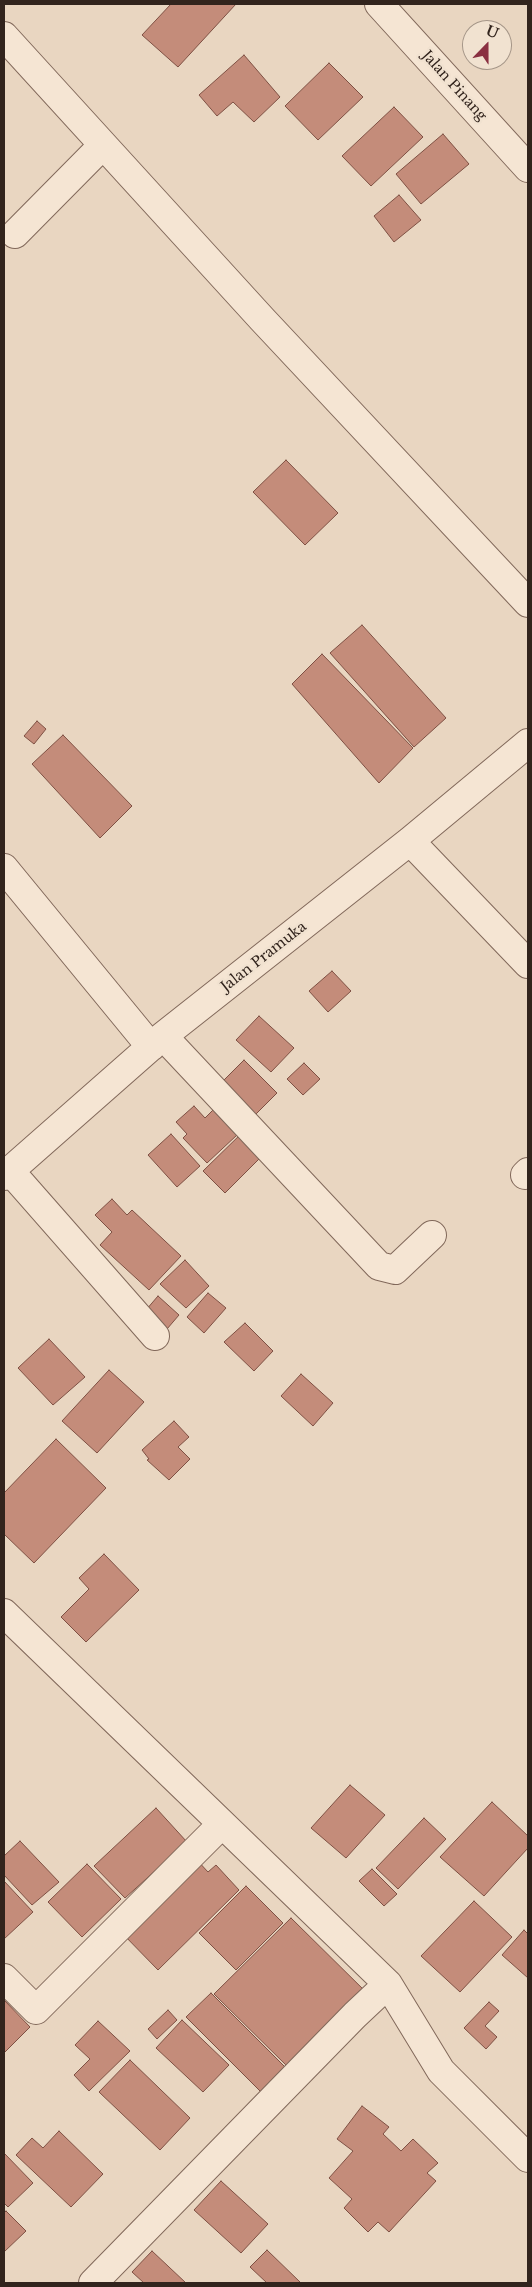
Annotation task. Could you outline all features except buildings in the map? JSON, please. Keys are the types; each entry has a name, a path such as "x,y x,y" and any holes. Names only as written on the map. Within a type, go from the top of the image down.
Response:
{"street":[{"name":"Jalan Pinang","path":"379,4 528,168"},
{"path":"4,36 262,320 528,603"},
{"path":"16,234 103,145"},
{"name":"Jalan Pramuka","path":"7,1174 157,1042 410,841 528,743"},
{"path":"410,841 528,964"},
{"path":"4,868 157,1042 379,1266 395,1270 432,1235"},
{"path":"7,1174 155,1336"},
{"path":"4,1613 388,1984 441,2071 528,2158"},
{"path":"4,1978 36,2010 222,1824"},
{"path":"93,2283 355,2015 388,1984"}]}
